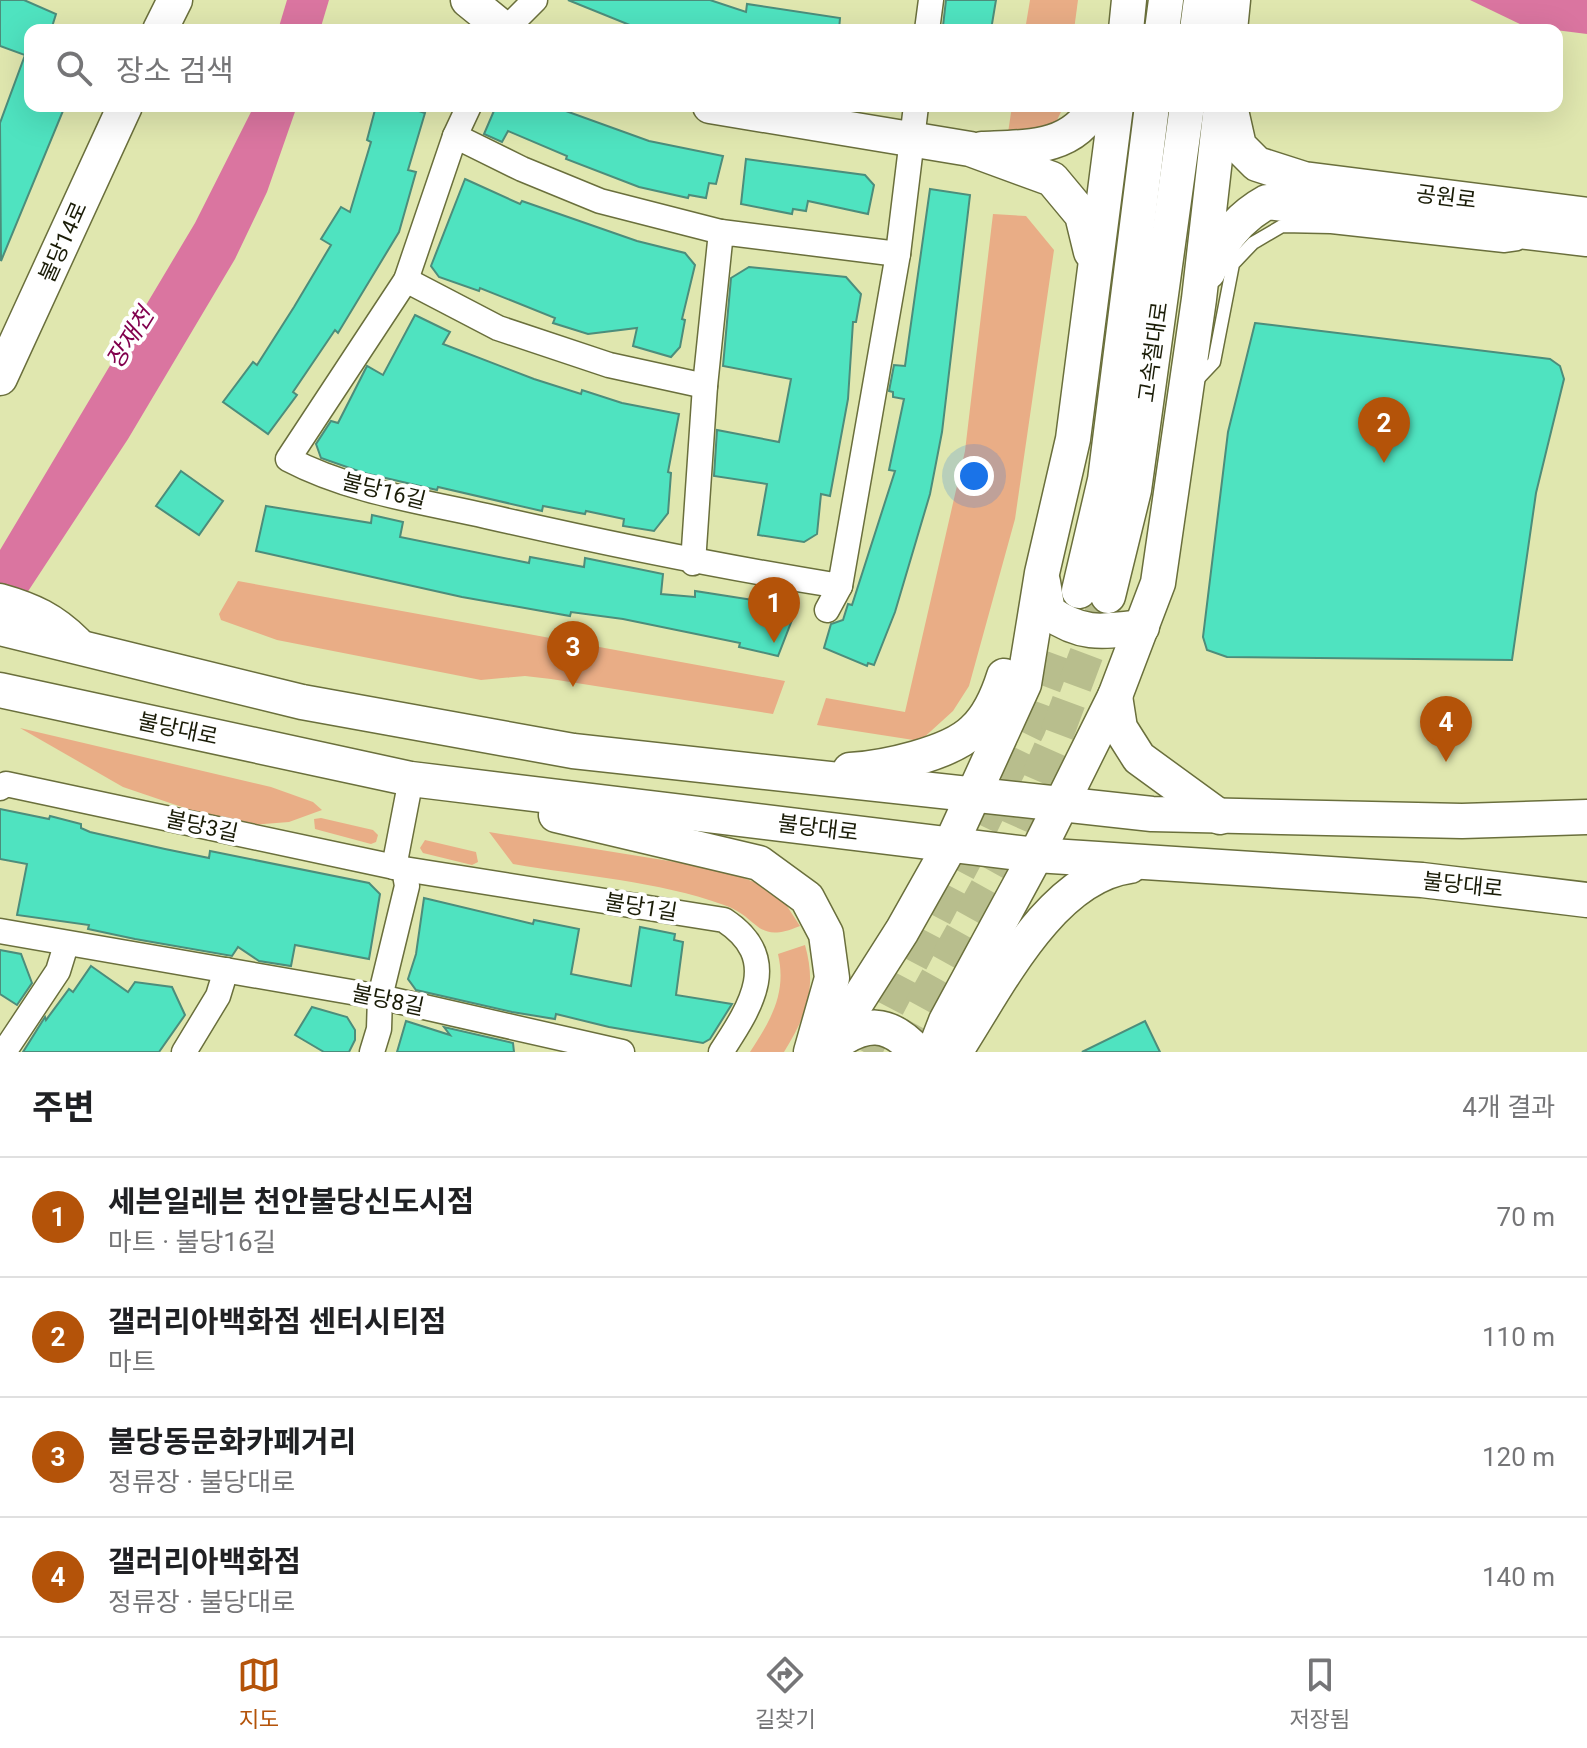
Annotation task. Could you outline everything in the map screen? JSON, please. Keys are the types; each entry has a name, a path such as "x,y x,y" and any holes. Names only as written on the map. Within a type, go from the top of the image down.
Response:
{"main road":[{"path":"468,0 498,24"},
{"path":"1127,24 1129,0"},
{"path":"1163,24 1166,0"},
{"path":"1198,24 1201,0"},
{"path":"1231,24 1233,0"},
{"name":"불당14로","path":"0,378 122,112"},
{"path":"746,112 970,149 1052,179 1082,215 1095,268"},
{"path":"970,149 1047,145 1079,130 1091,112"},
{"path":"821,1051 902,931 951,844 1024,684 1042,573 1073,439 1115,112"},
{"name":"고속철대로","path":"1151,112 1105,480 1094,594 1134,490 1186,112"},
{"path":"934,1052 946,1021 1036,855 1115,696 1158,583 1199,299 1220,112"},
{"path":"1231,112 1239,146 1257,164 1307,192"},
{"path":"1199,299 1215,254 1246,213 1267,202 1307,192"},
{"name":"공원로","path":"1307,192 1580,230"},
{"path":"1042,573 1048,612 1071,628 1107,631 1142,627"},
{"path":"773,774 860,770 936,752 974,731 996,700 1042,573"},
{"path":"0,601 35,611 61,627 82,649"},
{"path":"0,628 317,705 573,751 1060,806 1220,817 1462,821 1587,817"},
{"name":"불당대로","path":"0,690 411,779 1036,855 1422,880 1587,900"},
{"path":"1115,696 1120,728 1139,758 1177,789 1220,817"},
{"path":"493,789 549,813 759,863 807,898 826,934 832,978 821,1051"},
{"path":"955,1052 1012,961 1048,915 1089,882 1115,868 1142,864"},
{"path":"821,1051 867,1027 890,1029 917,1052"}],"street":[{"path":"511,24 535,0"},
{"path":"927,24 929,0"},
{"name":"불당16길","path":"466,112 455,136 406,280 288,459 314,472 367,489 693,563 840,586"},
{"path":"827,610 840,586 898,254 915,112"},
{"path":"455,136 522,169 600,201 721,232 898,254"},
{"path":"693,563 705,386 721,232"},
{"path":"406,280 498,328 609,365 705,386"},
{"path":"372,1052 379,1029 380,997 407,886 399,868 411,779"},
{"name":"불당3길","path":"0,788 6,784 399,868"},
{"name":"불당1길","path":"399,868 724,920 742,932 756,953 757,985 721,1052"},
{"name":"불당8길","path":"0,931 66,945 380,997 549,1044 622,1052"},
{"path":"4,1052 58,971 66,945"},
{"path":"184,1052 218,996 226,970"}],"lane":[{"path":"1186,392 1214,362 1233,264 1253,243 1282,226 1331,227 1504,246 1580,230"}],"shaded area":[{"path":"1030,0 1078,0 1075,24 1026,24"},
{"path":"1011,112 1061,112 1054,126 1008,133"},
{"path":"993,214 1026,216 1054,250 1015,519 969,686 953,711 920,741 817,725 826,698 905,712 965,451"},
{"path":"238,581 785,681 773,714 551,679 525,676 481,680 277,640 221,620 219,614"},
{"path":"20,728 271,787 313,802 322,810 289,822 251,825 223,821 123,787"},
{"path":"314,819 373,830 378,835 376,842 371,844 315,829"},
{"path":"489,832 694,865 741,877 767,887 783,900 800,926 774,933 759,928 736,910 673,890 513,864"},
{"path":"425,840 476,852 478,862 472,865 423,853 420,848"},
{"path":"805,945 810,988 799,1026 784,1052 750,1052 779,994 778,954"}],"water":[{"path":"287,0 329,0 322,24 280,24"},
{"path":"1470,0 1587,0 1587,34 1563,31 1563,24 1520,24"},
{"name":"장재천","path":"251,112 295,112 267,192 235,259 128,439 0,634 0,550 195,223"}],"building":[{"path":"0,0 24,0 56,14 53,24 24,24 24,55 0,46"},
{"path":"568,0 710,0 746,12 747,4 840,18 840,24 627,24"},
{"path":"946,0 996,0 992,24 943,24"},
{"path":"24,58 24,112 63,112 1,261 0,123"},
{"path":"374,112 425,113 408,170 416,172 399,232 338,333 335,330 293,392 297,395 268,434 223,402 253,362 257,365 294,307 331,245 321,239 341,207 350,212 371,142 367,140"},
{"path":"493,112 569,112 649,141 723,156 716,184 709,183 706,198 689,195 688,198 639,187 566,159 567,156 508,131 502,142 484,134"},
{"path":"746,159 865,175 874,185 868,214 808,201 806,211 793,209 792,214 741,204"},
{"path":"465,179 520,204 522,201 637,241 685,253 695,265 682,319 685,320 680,347 671,357 633,346 637,328 588,334 553,323 555,318 480,288 479,291 439,277 431,266"},
{"path":"930,189 970,195 942,432 930,494 895,612 874,665 868,663 867,666 824,648 831,624 843,620 848,604 852,605 895,471 889,470 904,399 893,397 893,392 889,391 894,365 905,366"},
{"path":"749,267 846,277 861,294 856,322 853,322 848,399 830,496 821,494 817,534 804,542 758,535 767,484 714,476 717,430 779,442 791,379 723,366 731,278"},
{"path":"415,315 450,332 443,344 534,379 581,394 582,390 622,403 679,414 668,472 671,473 668,513 654,531 623,526 624,519 586,511 585,514 543,506 542,511 438,487 437,490 364,473 321,458 316,444 331,421 338,423 367,366 383,375"},
{"path":"1255,323 1550,359 1560,366 1564,379 1536,493 1512,660 1227,657 1207,650 1203,637 1228,432"},
{"path":"181,471 223,501 199,535 156,506"},
{"path":"266,506 371,523 372,515 403,522 400,537 529,563 530,557 584,567 585,558 663,574 661,594 695,597 695,591 797,607 778,656 739,647 740,643 623,619 571,612 570,616 462,597 256,551"},
{"path":"0,809 49,819 50,816 81,824 81,828 90,832 209,858 210,851 369,883 380,894 369,959 295,945 291,966 259,961 238,947 232,956 88,929 89,925 17,915 27,864 0,859"},
{"path":"424,898 533,924 534,920 579,929 571,974 631,986 640,927 675,934 674,940 683,942 676,995 732,1004 710,1039 703,1043 609,1027 556,1014 555,1019 512,1012 416,990 408,979 416,954"},
{"path":"0,950 21,954 32,983 17,1005 0,994"},
{"path":"91,966 128,992 135,982 172,987 185,1015 159,1052 23,1052 45,1017 46,1020 69,989 73,992"},
{"path":"312,1007 347,1017 355,1030 355,1040 349,1052 324,1052 295,1035"},
{"path":"406,1021 450,1035 444,1027 513,1043 514,1052 397,1052"},
{"path":"1145,1021 1160,1052 1082,1052"}],"tunnel":[{"path":"864,1052 966,857 1029,727 1078,595"},
{"path":"896,1052 999,866 1056,736 1105,604"}],"place":[{"name":"갤러리아백화점 센터시티점","path":"1384,463"},
{"name":"세븐일레븐 천안불당신도시점","path":"774,643"},
{"name":"불당동문화카페거리","path":"573,687"},
{"name":"갤러리아백화점","path":"1446,762"}]}
